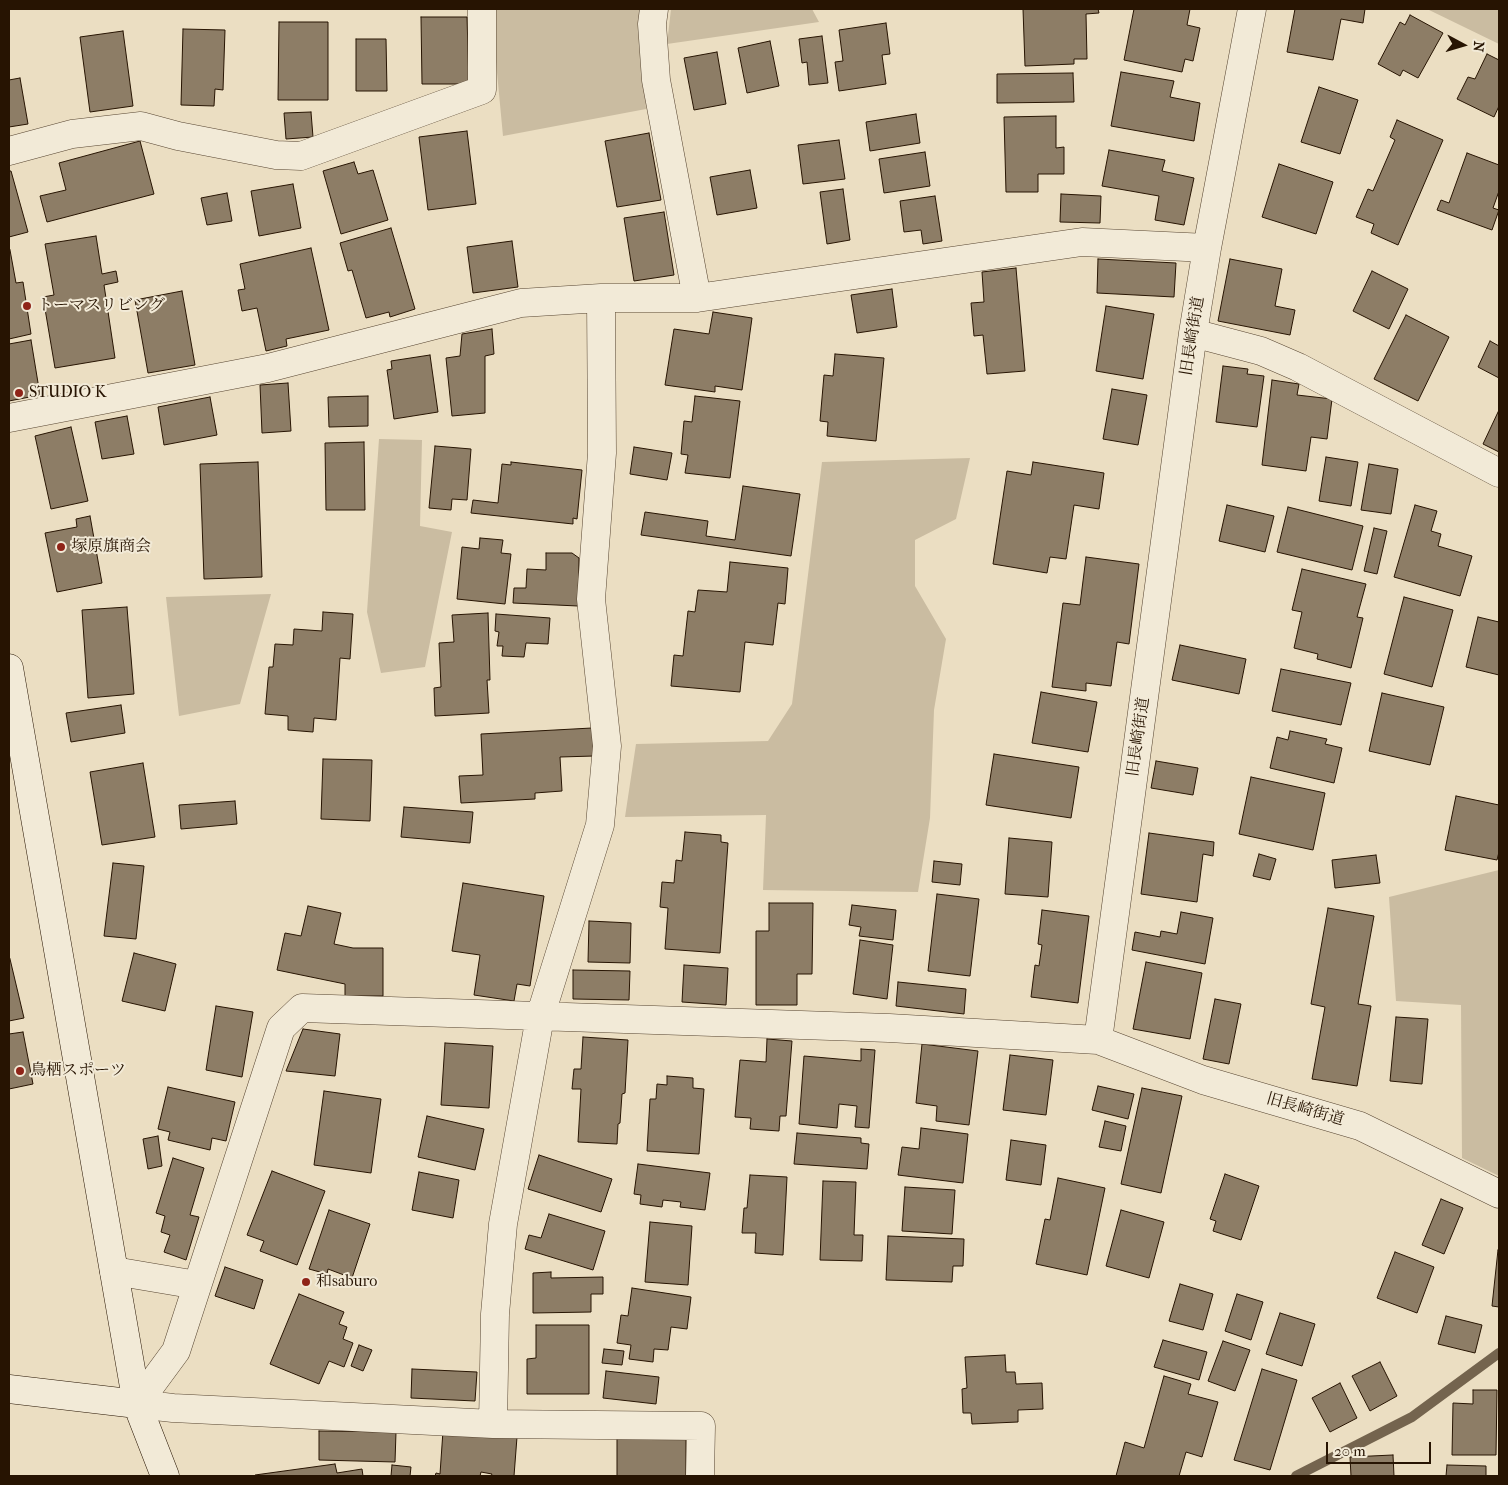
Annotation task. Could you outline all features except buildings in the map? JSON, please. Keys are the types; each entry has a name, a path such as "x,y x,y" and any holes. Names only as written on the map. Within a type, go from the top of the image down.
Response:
{"street":[{"path":"9,151 72,134 141,126 178,136 276,155 301,156 482,90 482,9"},
{"path":"654,9 652,24 656,80 697,298"},
{"name":"旧長崎街道","path":"1252,9 1193,332 1098,1040 1203,1080 1360,1126 1499,1194"},
{"path":"9,418 268,368 521,303 600,298 697,298 1082,242 1207,248"},
{"path":"493,1424 495,1314 503,1224 540,1017 600,825 607,746 591,599 602,453 600,298"},
{"path":"1193,332 1261,351 1298,367 1499,473"},
{"path":"9,668 137,1404 165,1476"},
{"path":"137,1404 176,1351 281,1028 302,1008 889,1028 1098,1040"},
{"path":"114,1271 197,1285"},
{"path":"9,1389 173,1408 493,1424 701,1426 700,1476"}],"shaded area":[{"path":"491,9 645,9 642,33 646,109 503,136"},
{"path":"671,9 812,9 819,22 667,44"},
{"path":"1427,9 1499,9 1499,44"},
{"path":"379,439 422,440 420,526 452,532 425,667 381,673 367,612"},
{"path":"970,458 956,519 915,540 915,586 946,639 934,710 930,818 918,892 763,890 766,815 625,817 636,744 768,741 792,704 822,462"},
{"path":"271,594 240,704 179,716 166,597"},
{"path":"1499,870 1499,1176 1462,1158 1461,1005 1396,1001 1389,897"}],"waterway":[{"path":"1296,1476 1412,1417 1499,1353"}],"place":[{"name":"トーマスリビング","path":"27,306"},
{"name":"STUDIO K","path":"19,393"},
{"name":"塚原旗商会","path":"61,547"},
{"name":"鳥栖スポーツ","path":"20,1071"},
{"name":"和saburo","path":"306,1282"}]}
